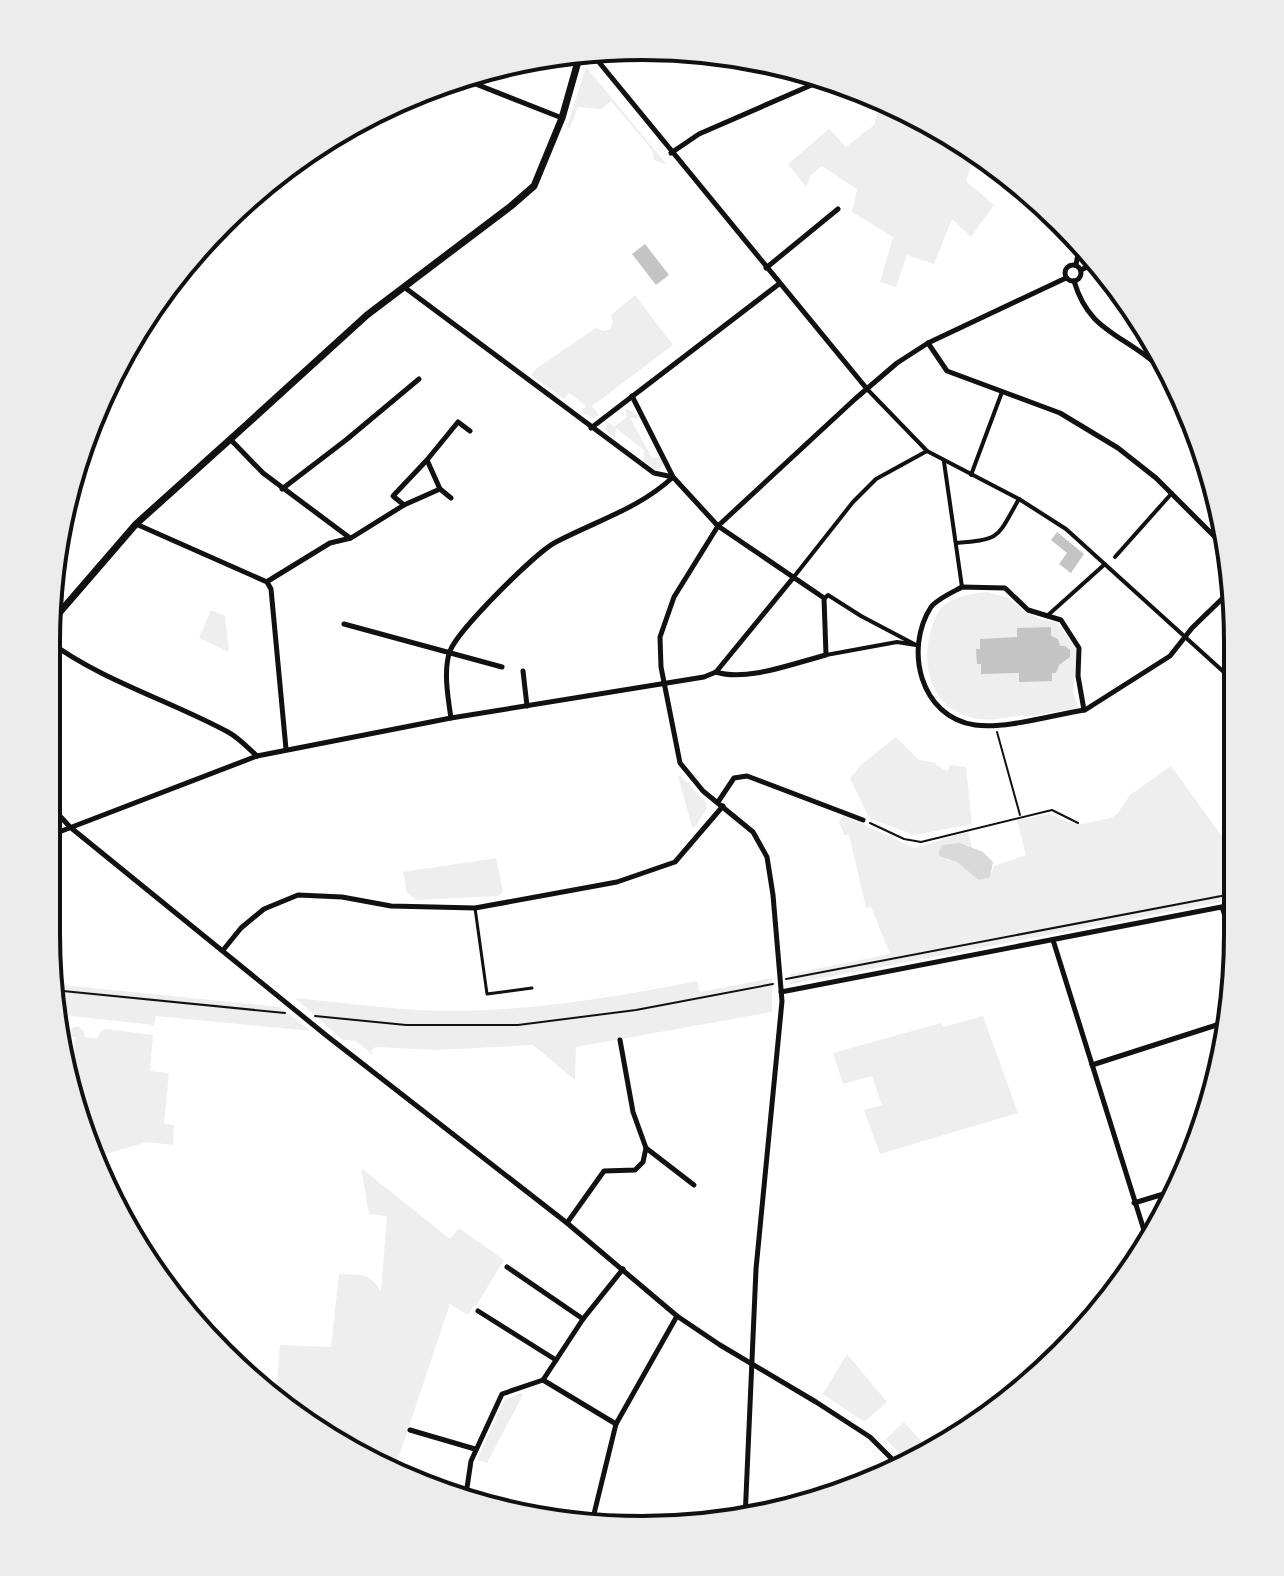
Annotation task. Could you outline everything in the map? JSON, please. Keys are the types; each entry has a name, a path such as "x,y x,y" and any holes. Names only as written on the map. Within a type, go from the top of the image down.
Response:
{"street":[{"path":"598,62 867,389 927,451 1019,499 1066,529 1224,673"},
{"path":"61,611 136,524 367,315 524,197 534,186 562,118 577,64"},
{"path":"477,84 562,118"},
{"path":"671,153 699,134 811,85"},
{"path":"766,268 838,209"},
{"path":"1074,281 1081,276 1079,257"},
{"path":"1066,278 1066,268 1071,264 1078,268 1086,265"},
{"path":"745,1507 756,1269 780,1044 781,992 767,857 753,832 692,781 680,763 664,684 660,637 674,597 718,526 867,389 897,363 928,343 1066,278 1074,281 1084,307 1101,328 1151,361"},
{"path":"591,428 779,284"},
{"path":"404,287 654,473 673,477"},
{"path":"928,343 947,371 1060,413 1118,448 1172,493 1214,536"},
{"path":"282,489 419,379"},
{"path":"971,475 1002,392"},
{"path":"632,396 673,477 718,526 824,598"},
{"path":"404,505 393,496 458,422 470,431"},
{"path":"230,439 282,489 351,538"},
{"path":"60,831 257,756 451,718 704,677 716,672 853,502 876,479 927,451"},
{"path":"427,460 440,489 451,498"},
{"path":"944,462 962,587"},
{"path":"451,718 447,688 450,651 470,620 552,544 654,495 673,477"},
{"path":"267,582 330,543 351,538 404,505 440,489"},
{"path":"1047,616 1114,559 1172,493"},
{"path":"956,543 990,540 999,533 1019,499"},
{"path":"136,524 267,582 271,589 286,749"},
{"path":"1084,710 1078,676 1079,648 1061,620 1028,610 1005,588 962,587 932,605 916,645 919,672 930,694 946,713 972,725 996,725 1084,710 1170,656 1192,628 1222,598"},
{"path":"824,598 828,595 916,645"},
{"path":"824,598 826,655"},
{"path":"344,624 502,667"},
{"path":"716,672 729,676 743,675 897,642 916,645"},
{"path":"60,650 109,677 231,733 257,756"},
{"path":"523,671 527,706"},
{"path":"224,949 241,928 264,909 298,895 342,897 391,906 475,908 617,882 675,862 720,804 734,778 747,776 863,820"},
{"path":"60,816 327,1036 567,1223 677,1316 870,1437 892,1459"},
{"path":"781,992 1222,907 1224,913"},
{"path":"1053,940 1143,1229"},
{"path":"1092,1065 1217,1025"},
{"path":"567,1223 604,1171 635,1170 643,1162 646,1148 633,1112 620,1040"},
{"path":"646,1148 694,1185"},
{"path":"1134,1203 1162,1194"},
{"path":"507,1267 583,1319"},
{"path":"467,1489 475,1449 502,1394 543,1380 583,1319 623,1269"},
{"path":"478,1311 556,1360"},
{"path":"594,1514 616,1424 677,1316"},
{"path":"543,1380 616,1424"},
{"path":"410,1430 475,1449"}],"lane":[{"path":"475,908 487,994 532,988"}],"path":[{"path":"998,733 1020,816"},
{"path":"863,820 904,839 921,842 1052,810 1078,823"},
{"path":"63,991 406,1025 518,1025 636,1010 1224,895"}],"shaded area":[{"path":"586,67 667,165 654,160 652,150 611,101 601,109 578,107 570,128 567,127"},
{"path":"878,110 965,158 972,163 966,181 994,205 971,237 952,219 934,264 907,255 896,287 880,282 893,237 852,212 857,189 822,166 811,175 806,187 788,164 829,129 846,147 874,125"},
{"path":"635,295 673,345 592,406 599,415 593,418 581,412 586,406 569,393 564,399 531,375 596,328 603,331 610,329 613,322 611,315"},
{"path":"625,409 640,418 630,418 652,458 661,458 663,465 659,470 644,461 644,450 616,428 615,438 605,430 609,422 614,427 627,417"},
{"path":"987,592 1009,598 1029,616 1056,622 1074,645 1077,654 1073,691 1078,708 1024,717 985,719 964,715 951,709 941,699 934,688 927,660 935,619 941,608 951,601"},
{"path":"211,610 225,616 229,652 199,638"},
{"path":"896,737 919,760 937,763 947,771 951,765 966,767 972,824 914,835 869,818 850,778 862,764"},
{"path":"1171,766 1224,839 1224,901 791,984 790,974 890,954 871,907 866,908 849,835 844,835 839,821 843,815 914,848 968,832 972,847 960,843 945,859 990,877 994,866 1026,855 1017,820 1049,814 1081,824 1111,818 1130,795"},
{"path":"678,776 705,801 707,808 695,827 692,827"},
{"path":"960,843 983,852 993,862 990,877 979,880 957,862 939,856 943,845"},
{"path":"496,858 503,892 498,896 416,900 407,892 403,872"},
{"path":"772,978 772,1012 576,1047 575,1080 533,1045 435,1050 376,1047 371,1050 373,1055 356,1041 343,1040 295,998 414,1010 485,1010 576,1002 697,981 700,992"},
{"path":"62,985 280,1007 311,1031 156,1016 154,1025 66,1016"},
{"path":"983,1016 1018,1113 880,1154 864,1110 882,1105 872,1076 843,1084 833,1053 941,1023 943,1027"},
{"path":"78,1026 85,1037 97,1039 100,1032 106,1029 153,1035 150,1071 169,1073 164,1124 174,1125 173,1145 147,1142 103,1155 80,1085 73,1056 75,1037 69,1036 69,1033"},
{"path":"361,1168 450,1239 459,1228 504,1260 468,1315 450,1304 397,1462 319,1418 271,1382 277,1383 280,1345 331,1347 339,1274 368,1277 381,1291 387,1216 369,1214"},
{"path":"847,1354 887,1402 864,1422 823,1394"},
{"path":"521,1393 523,1395 487,1463 477,1460 505,1400"},
{"path":"904,1422 922,1442 926,1441 901,1455 886,1439"}],"building":[{"path":"645,244 669,275 656,285 632,254"},
{"path":"1057,532 1084,554 1071,573 1059,564 1067,553 1051,540"},
{"path":"1051,627 1051,636 1058,639 1060,646 1070,650 1070,657 1059,665 1056,673 1052,673 1052,681 1019,682 1019,673 981,674 976,649 980,649 980,639 1017,637 1017,628"}]}
